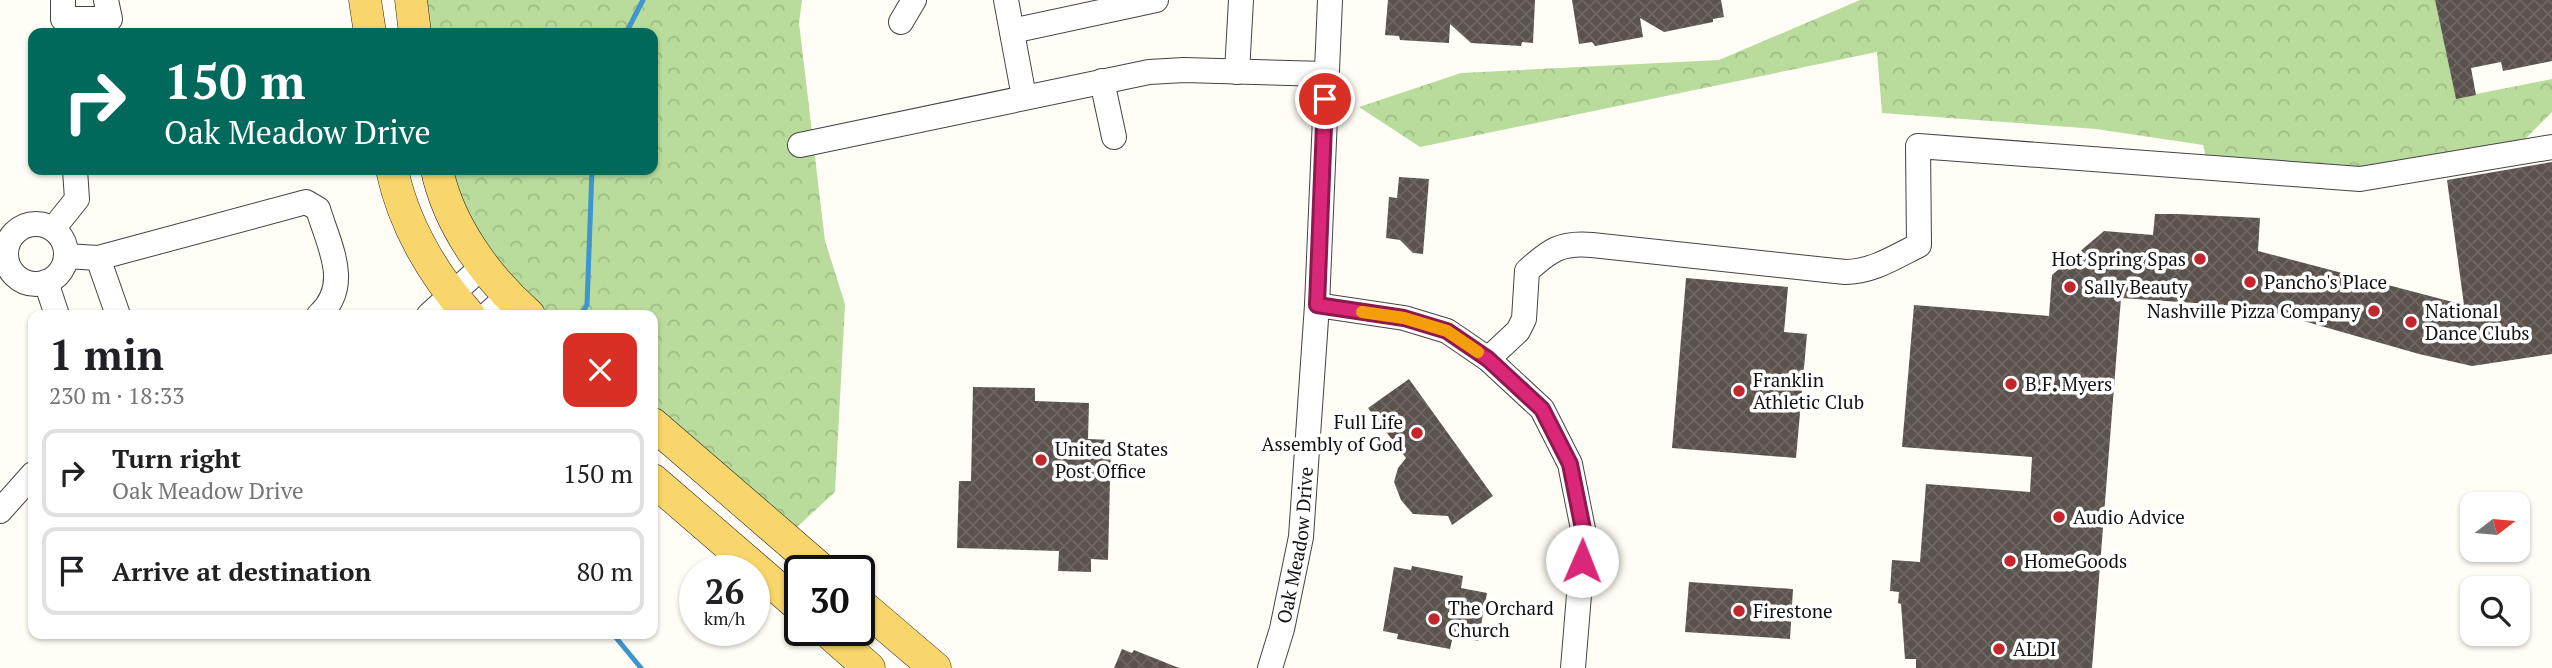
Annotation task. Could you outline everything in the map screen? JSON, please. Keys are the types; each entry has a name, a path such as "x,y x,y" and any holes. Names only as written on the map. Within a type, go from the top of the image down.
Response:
{"main road":[{"path":"365,0 369,28"},
{"path":"411,0 414,28"},
{"path":"393,175 418,246 450,308"},
{"path":"439,175 457,222 508,309"},
{"path":"658,428 805,555"},
{"path":"658,484 784,593"},
{"path":"875,617 936,668"},
{"path":"844,646 869,668"}],"street":[{"path":"64,0 63,19 110,19 106,0"},
{"path":"901,22 914,0"},
{"path":"1006,0 1024,97"},
{"path":"1012,31 1156,0"},
{"path":"1237,72 1241,0"},
{"name":"Oak Meadow Drive","path":"1270,668 1282,629 1301,537 1317,305 1330,0"},
{"path":"800,145 1149,72 1184,70 1326,74"},
{"path":"1102,81 1114,138"},
{"path":"1488,359 1518,331 1524,318 1527,271 1550,250 1577,244 1857,272 1885,262 1919,245 1918,146 2360,179 2552,147"},
{"path":"53,229 77,199 75,175"},
{"path":"66,256 98,258 306,202 318,209 339,278 330,304 324,310"},
{"path":"33,223 44,224 60,236 66,256 60,272 46,282 36,284 26,282 3,261 15,232 33,223"},
{"path":"98,258 116,310"},
{"path":"450,308 483,266"},
{"path":"46,282 55,310"},
{"path":"1317,305 1404,318 1447,331 1488,359 1542,409 1570,464 1584,534 1573,668"},
{"path":"0,511 28,480"}],"green space":[{"path":"416,0 802,0 799,23 825,241 845,304 835,492 785,538 658,428 658,310 526,310 440,175 658,175 658,28 415,28"},
{"path":"1860,0 2435,0 2456,98 2552,79 2552,112 2519,145 2355,169 2206,157 2203,145 2096,129 1882,113 1877,52 1420,147 1359,107 1461,73 1719,60"}],"building":[{"path":"1388,0 1535,0 1533,43 1522,42 1521,46 1471,43 1450,24 1449,43 1400,40 1399,36 1385,35"},
{"path":"1572,0 1721,0 1724,17 1713,19 1713,22 1664,32 1640,18 1643,37 1595,46 1592,42 1579,44"},
{"path":"2435,0 2552,0 2552,61 2503,71 2501,62 2471,68 2476,95 2456,99"},
{"path":"2552,162 2552,354 2472,366 2419,354 2254,307 2121,298 2092,668 1916,668 1916,659 1905,659 1899,592 1890,591 1892,560 1920,562 1926,484 2030,492 2032,457 1902,447 1914,305 2049,316 2052,275 2104,231 2153,235 2155,214 2178,214 2260,218 2258,251 2464,305 2447,180"},
{"path":"1399,177 1429,179 1423,254 1413,253 1400,240 1386,238 1389,197 1397,198"},
{"name":"Franklin Athletic Club","path":"1686,278 1788,287 1784,332 1807,334 1796,458 1672,448"},
{"name":"Full Life Assembly of God","path":"1409,379 1493,496 1452,525 1448,516 1413,514 1401,500 1394,482 1398,468 1406,458 1368,408"},
{"name":"United States Post Office","path":"973,387 1035,388 1035,401 1089,403 1088,439 1111,440 1108,560 1091,559 1091,572 1058,571 1059,551 957,548 959,481 971,481"},
{"name":"The Orchard Church","path":"1412,566 1463,576 1461,588 1487,593 1478,641 1453,636 1450,649 1397,639 1398,634 1383,631 1394,567 1411,570"},
{"name":"Firestone","path":"1689,582 1793,589 1790,639 1685,632"},
{"path":"1122,649 1132,653 1134,650 1179,668 1114,668"}],"waterway":[{"path":"629,28 643,0"},
{"path":"584,310 587,305 592,175"},
{"path":"617,639 641,668"}],"slow traffic":[{"path":"1362,312 1404,318 1447,331 1478,352"}],"place":[{"name":"Hot Spring Spas","path":"2200,259"},
{"name":"Pancho's Place","path":"2250,282"},
{"name":"Sally Beauty","path":"2070,287"},
{"name":"Nashville Pizza Company","path":"2374,311"},
{"name":"National Dance Clubs","path":"2411,322"},
{"name":"B.F. Myers","path":"2011,384"},
{"name":"Franklin Athletic Club","path":"1739,391"},
{"name":"Full Life Assembly of God","path":"1417,433"},
{"name":"United States Post Office","path":"1041,460"},
{"name":"Audio Advice","path":"2059,517"},
{"name":"HomeGoods","path":"2010,561"},
{"name":"Firestone","path":"1739,611"},
{"name":"The Orchard Church","path":"1434,619"},
{"name":"ALDI","path":"1999,649"}],"route":[{"path":"1325,99 1317,305 1404,318 1447,331 1488,359 1542,409 1570,464 1584,534 1582,561"}]}
